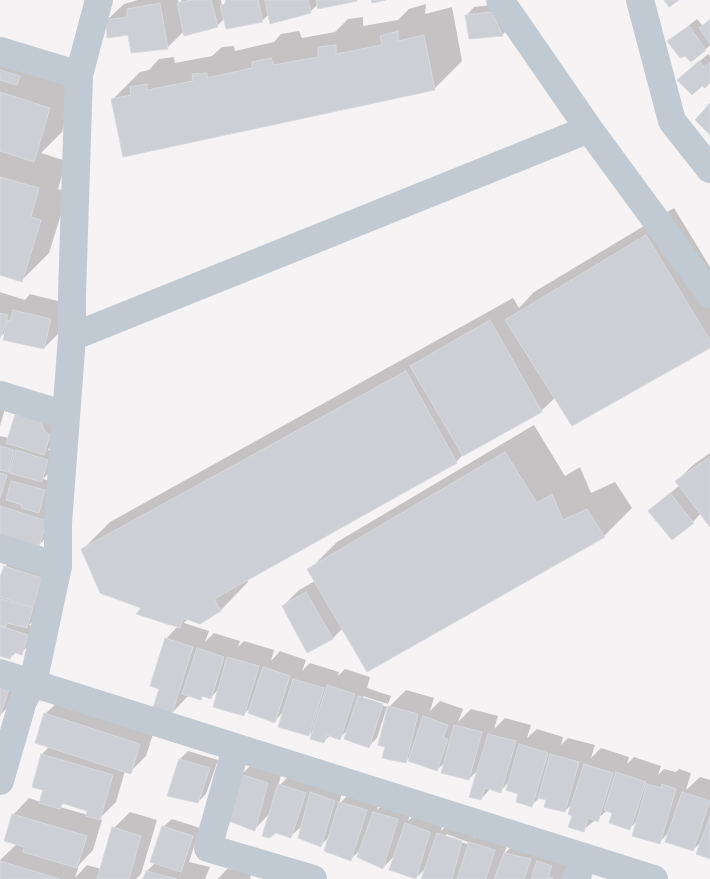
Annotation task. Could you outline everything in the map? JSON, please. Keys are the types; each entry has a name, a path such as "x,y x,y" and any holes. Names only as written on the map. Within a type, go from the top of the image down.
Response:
{"street":[{"path":"2,767 32,683 58,566 65,415 72,336 79,75 99,0"},
{"path":"500,0 589,129 710,294"},
{"path":"640,0 672,121 710,169"},
{"path":"0,51 79,75"},
{"path":"72,336 589,129"},
{"path":"0,395 65,415"},
{"path":"0,548 58,566"},
{"path":"0,673 236,748 580,868 654,879"},
{"path":"236,748 208,848 313,879"}],"building":[{"path":"191,0 211,0 218,27 184,36 177,3"},
{"path":"226,0 258,0 263,22 226,29 220,6 225,4"},
{"path":"265,0 308,0 311,13 270,24"},
{"path":"316,0 357,0 357,1 318,9"},
{"path":"371,0 386,0 372,3"},
{"path":"664,0 679,0 669,7"},
{"path":"160,3 168,49 131,53 128,35 107,38 106,20 127,17 127,9"},
{"path":"492,12 503,36 469,39 465,15"},
{"path":"710,20 710,44 699,28"},
{"path":"689,26 706,50 691,62 685,56 680,58 667,41"},
{"path":"398,31 398,41 424,35 435,90 123,157 111,99 131,95 130,87 147,84 147,90 193,81 192,74 207,73 207,78 252,68 252,62 271,58 274,65 318,57 318,47 336,45 336,54 382,45 380,36"},
{"path":"699,61 704,67 710,62 710,83 705,88 702,86 692,95 677,80"},
{"path":"0,70 20,76 17,85 0,80"},
{"path":"0,92 50,108 34,162 0,151"},
{"path":"710,103 710,135 695,120"},
{"path":"0,177 39,188 31,217 41,220 22,282 0,275"},
{"path":"646,235 710,340 710,348 572,426 505,320"},
{"path":"13,310 51,319 44,349 3,340 7,320 10,321"},
{"path":"0,313 8,315 0,339"},
{"path":"490,320 542,412 463,456 410,366"},
{"path":"406,371 457,463 214,599 221,611 200,624 183,618 180,628 136,614 141,608 100,593 81,549"},
{"path":"16,412 40,420 45,432 50,435 44,455 6,443"},
{"path":"0,446 14,450 8,472 0,470"},
{"path":"16,450 48,460 42,482 9,473"},
{"path":"505,452 537,503 552,494 563,520 587,509 605,537 367,672 307,569"},
{"path":"708,458 710,460 710,527 675,481"},
{"path":"0,473 7,475 0,498"},
{"path":"11,481 45,490 39,513 21,508 22,505 6,500"},
{"path":"670,493 694,523 672,540 648,511"},
{"path":"0,506 47,521 39,546 35,544 33,548 0,537"},
{"path":"4,566 42,578 33,607 0,597 0,577"},
{"path":"306,592 333,639 307,653 282,606"},
{"path":"0,599 33,608 27,628 7,623 6,627 0,625"},
{"path":"0,626 28,635 22,655 13,652 10,659 0,656"},
{"path":"165,638 193,647 172,714 153,708 159,689 150,686"},
{"path":"197,648 224,657 211,699 202,696 201,700 182,694"},
{"path":"227,657 259,666 244,716 213,707"},
{"path":"263,667 290,676 275,723 248,713"},
{"path":"293,679 324,688 309,736 278,727"},
{"path":"327,685 355,694 340,740 327,735 324,743 310,739"},
{"path":"0,686 9,689 0,716"},
{"path":"358,696 383,704 369,748 344,739"},
{"path":"388,706 418,714 406,763 382,758 385,747 378,745"},
{"path":"44,713 140,744 131,774 35,743"},
{"path":"423,716 448,725 443,738 448,739 437,771 408,761"},
{"path":"454,725 482,732 469,780 441,773"},
{"path":"488,734 516,741 501,793 485,788 481,800 469,797"},
{"path":"519,744 548,753 532,807 516,802 518,794 506,790"},
{"path":"41,754 113,775 100,820 86,816 87,811 62,803 60,809 39,803 43,790 32,787"},
{"path":"550,754 579,762 565,812 544,807 546,800 538,798"},
{"path":"179,759 210,768 198,803 167,796"},
{"path":"584,764 613,773 598,822 588,818 584,832 568,827 572,816 568,814"},
{"path":"616,772 646,782 630,830 609,823 612,813 604,810"},
{"path":"240,774 268,783 255,831 226,820"},
{"path":"278,784 306,793 291,838 276,833 269,838 262,836"},
{"path":"647,784 661,788 662,784 676,789 660,844 632,836"},
{"path":"310,792 335,801 321,847 298,838"},
{"path":"682,792 710,801 693,851 665,842"},
{"path":"339,802 367,810 351,861 324,851"},
{"path":"373,812 398,819 383,869 357,857"},
{"path":"12,814 87,836 77,868 23,852 24,847 4,841"},
{"path":"710,817 710,859 696,854"},
{"path":"405,823 430,832 416,879 389,870"},
{"path":"162,826 193,836 181,872 150,862"},
{"path":"112,827 141,836 129,879 97,879"},
{"path":"437,833 462,841 452,879 421,879"},
{"path":"469,842 495,850 486,879 457,879"},
{"path":"504,853 531,859 524,879 494,879"},
{"path":"0,861 60,879 0,879"},
{"path":"537,861 552,866 548,877 554,879 531,879"},
{"path":"146,871 177,879 143,879"}]}
